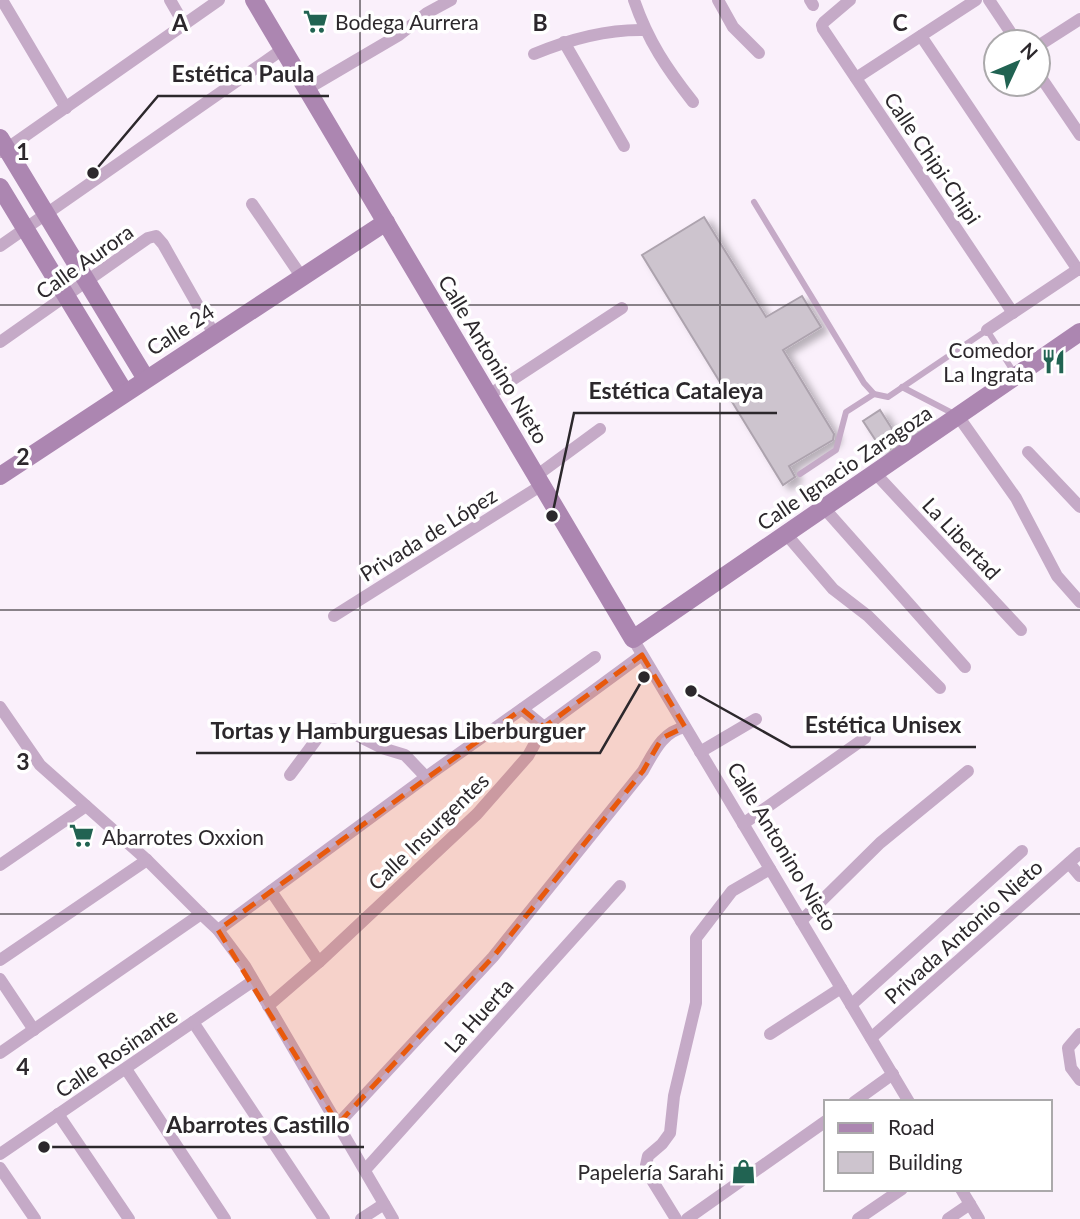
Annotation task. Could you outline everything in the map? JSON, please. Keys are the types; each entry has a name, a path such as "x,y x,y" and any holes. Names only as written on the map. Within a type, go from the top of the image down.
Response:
{"main road":[{"name":"Calle Antonino Nieto","path":"254,0 638,647"},
{"path":"2,147 146,379"},
{"path":"0,187 125,393"},
{"name":"Calle 24","path":"0,477 386,222"},
{"name":"Calle Ignacio Zaragoza","path":"638,647 786,534 1080,332"}],"street":[{"path":"2,0 66,108"},
{"path":"170,0 185,26"},
{"path":"2,147 66,108 219,0"},
{"path":"307,89 399,35 427,13 451,0"},
{"path":"635,0 645,30 657,53 694,102"},
{"path":"718,0 733,27 759,53"},
{"name":"Calle Chipi-Chipi","path":"850,0 822,24 1013,313"},
{"path":"856,78 976,0"},
{"path":"989,0 1008,28"},
{"path":"0,17 18,26"},
{"path":"1052,37 1080,19"},
{"path":"534,54 588,35 622,29 645,30"},
{"path":"921,36 1079,269 985,332"},
{"path":"564,42 624,146"},
{"path":"0,246 284,49"},
{"path":"1052,94 1080,135"},
{"path":"252,204 301,276"},
{"name":"Calle Aurora","path":"0,342 148,238 156,236 214,334"},
{"path":"489,396 622,308"},
{"path":"958,416 1016,498 1057,576 1080,603"},
{"name":"Privada de López","path":"334,615 539,480 600,429"},
{"path":"1028,452 1080,507"},
{"name":"La Libertad","path":"875,473 1021,630"},
{"path":"824,508 965,667"},
{"path":"786,534 833,589 876,623 940,688"},
{"name":"Calle Insurgentes","path":"268,1006 319,962 477,814 528,756 544,727 638,647"},
{"name":"Calle Antonino Nieto","path":"638,647 908,1100"},
{"path":"218,930 426,776 595,656"},
{"path":"0,707 40,765 147,860 218,930 245,966 393,1219"},
{"path":"522,709 544,727"},
{"path":"700,752 757,719"},
{"path":"338,1125 494,957 643,771 662,738 685,727"},
{"path":"290,775 322,732 333,729 352,733 382,748 405,755 426,776"},
{"path":"742,821 865,738"},
{"path":"801,921 880,843 968,771"},
{"path":"742,821 797,779"},
{"path":"0,865 86,806"},
{"path":"851,1005 1022,850"},
{"name":"Privada Antonio Nieto","path":"871,1038 1080,853"},
{"path":"0,960 147,860"},
{"path":"1069,863 1080,876"},
{"path":"676,1219 646,1166 648,1156 670,1133 674,1096 696,1003 696,938 732,891 770,869"},
{"name":"La Huerta","path":"365,1170 620,886"},
{"path":"271,891 319,962"},
{"path":"0,1053 201,914"},
{"path":"0,979 34,1030"},
{"name":"Calle Rosinante","path":"0,1154 253,981"},
{"path":"770,1034 841,988"},
{"path":"194,1022 324,1219"},
{"path":"1080,1034 1068,1048 1071,1068 1080,1080"},
{"path":"126,1069 225,1219"},
{"path":"857,1100 893,1074"},
{"path":"58,1114 129,1219"},
{"path":"687,1219 824,1122"},
{"path":"0,1168 35,1219"},
{"path":"858,1219 898,1191"},
{"path":"962,1191 979,1219"},
{"path":"361,1219 384,1203"},
{"path":"948,1219 970,1203"}],"lane":[{"path":"754,202 864,383 874,394 888,397 985,332 1016,376"},
{"path":"902,387 958,416"},
{"path":"800,474 836,450 846,412 874,394"}],"highlighted area":[{"path":"642,655 685,727 662,738 643,771 493,957 338,1124 218,930 522,709 544,727"}],"building":[{"path":"704,217 766,317 802,296 821,327 783,350 834,434 833,440 789,466 795,477 783,485 642,255"},
{"path":"880,410 896,435 925,416 929,422 884,453 863,421"}],"place":[{"name":"Bodega Aurrera","path":"315,21"},
{"name":"Estética Paula","path":"93,173"},
{"name":"Comedor La Ingrata","path":"1054,361"},
{"name":"Estética Cataleya","path":"552,516"},
{"name":"Tortas y Hamburguesas Liberburguer","path":"644,677"},
{"name":"Estética Unisex","path":"691,691"},
{"name":"Abarrotes Oxxion","path":"82,836"},
{"name":"Abarrotes Castillo","path":"44,1147"},
{"name":"Papelería Sarahi","path":"744,1171"}]}
